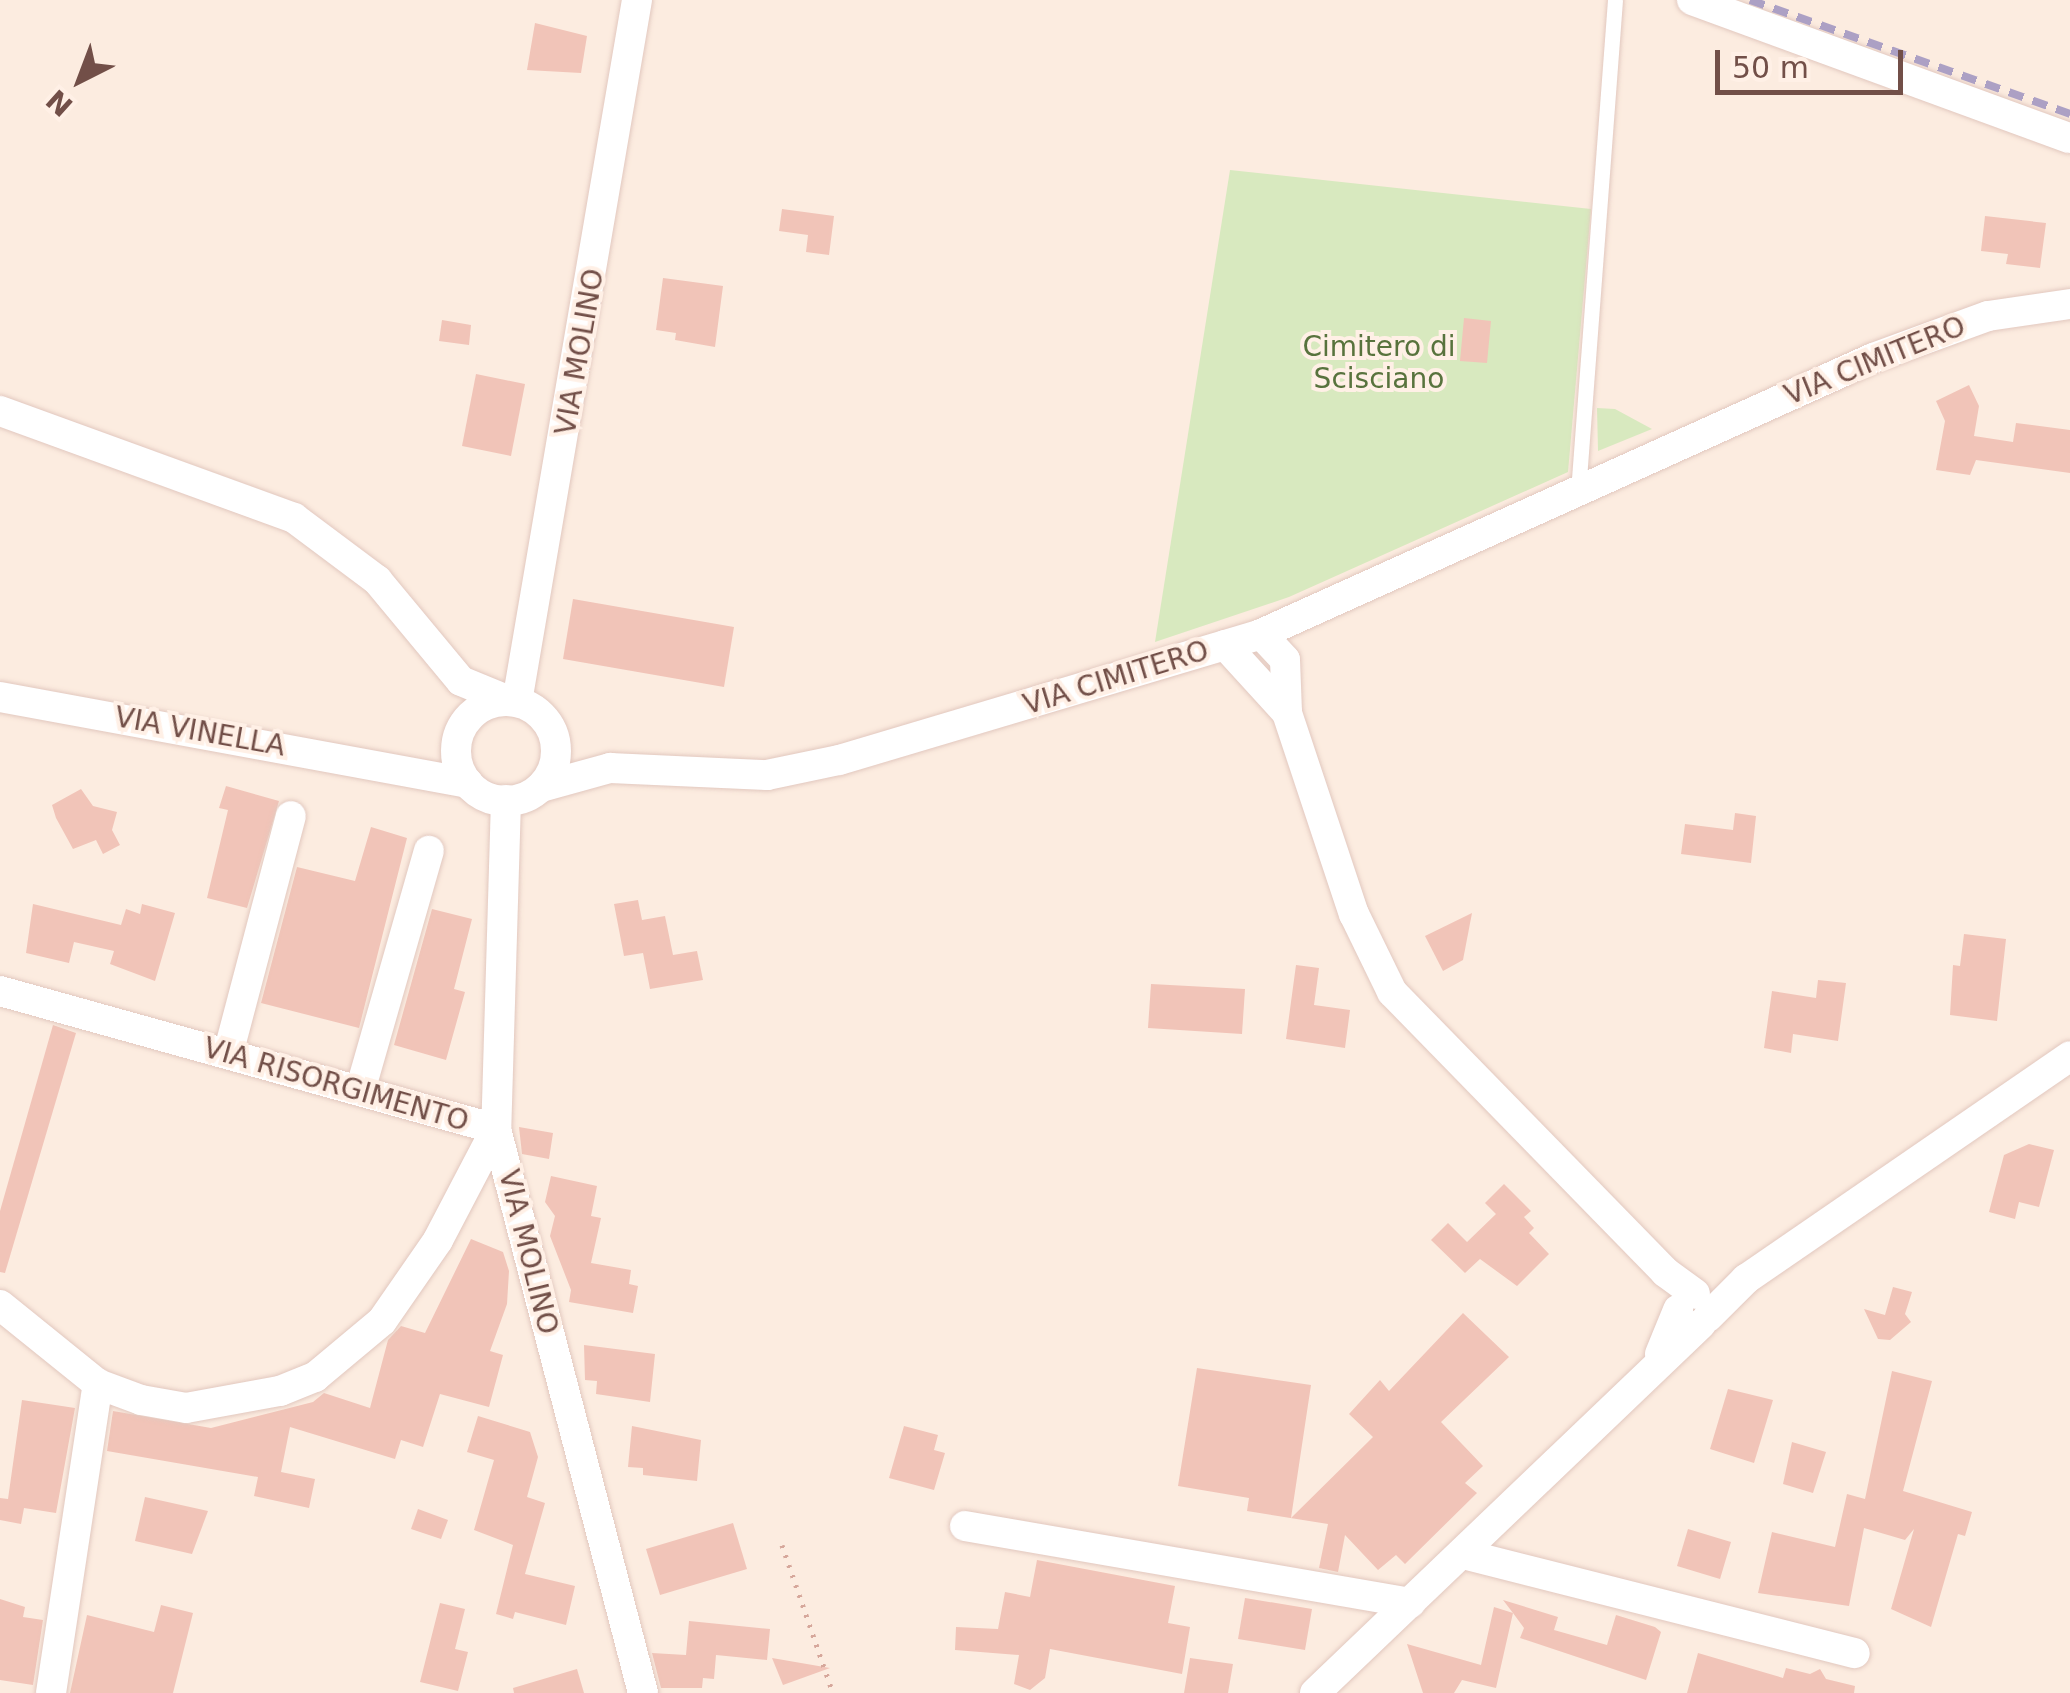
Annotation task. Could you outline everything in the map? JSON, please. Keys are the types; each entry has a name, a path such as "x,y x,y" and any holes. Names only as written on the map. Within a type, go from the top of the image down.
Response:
{"street":[{"name":"VIA MOLINO","path":"512,701 637,0"},
{"path":"1692,0 2070,138"},
{"name":"VIA CIMITERO","path":"632,768 768,775 907,745 1261,634 1872,358 1988,316 2070,304"},
{"path":"0,411 294,518 377,580 461,680 512,701 596,755 632,768"},
{"path":"1287,681 1302,639 1329,600"},
{"path":"411,621 464,722 456,754 468,783 506,800 588,770 632,768"},
{"path":"1261,634 1285,660 1287,712 1354,914 1392,992 1666,1272 1694,1307"},
{"path":"1225,644 1287,712"},
{"name":"VIA VINELLA","path":"0,698 400,766 468,783"},
{"path":"400,766 420,760 476,710 512,701"},
{"path":"541,787 556,758 549,725"},
{"name":"VIA MOLINO","path":"506,800 496,1129 643,1693"},
{"path":"228,1054 291,816"},
{"path":"360,1091 429,851"},
{"name":"VIA RISORGIMENTO","path":"0,992 496,1129 411,1283 382,1321 316,1377 238,1402 186,1408 98,1384 0,1305"},
{"path":"1315,1693 1463,1554 1657,1362 1694,1307 1746,1279 2070,1056"},
{"path":"51,1693 98,1384"},
{"path":"965,1526 1410,1602"},
{"path":"1463,1554 1855,1652"}],"lane":[{"path":"1578,492 1614,0"}],"path":[{"path":"782,1546 833,1693"}],"green space":[{"name":"Cimitero di Scisciano","path":"1230,170 1591,209 1568,472 1289,597 1155,642"},
{"path":"1597,408 1615,409 1652,429 1598,451"}],"building":[{"path":"535,23 587,36 581,73 527,70"},
{"path":"782,209 834,216 829,255 806,252 808,235 779,231"},
{"path":"1985,216 2046,223 2040,268 2006,264 2008,254 1981,251"},
{"path":"663,278 723,286 715,347 675,340 676,333 656,330"},
{"path":"1464,318 1491,321 1487,363 1460,361"},
{"path":"442,320 471,325 469,345 439,341"},
{"path":"476,374 525,384 511,456 462,446"},
{"path":"1969,385 1979,406 1974,436 2013,442 2016,423 2070,430 2070,473 1976,460 1970,475 1936,470 1945,421 1936,401"},
{"path":"573,599 734,627 724,687 563,659"},
{"path":"226,786 279,801 247,908 207,898 228,810 219,808"},
{"path":"81,789 93,806 117,812 112,830 120,845 103,854 96,840 73,849 56,818 52,805"},
{"path":"1735,813 1756,816 1751,863 1681,854 1685,824 1733,830"},
{"path":"371,827 407,838 359,1028 261,1003 297,867 355,881"},
{"path":"638,900 642,920 665,916 673,955 697,951 703,980 650,989 643,953 624,956 614,904"},
{"path":"33,904 121,925 126,909 140,914 142,904 175,913 155,981 110,964 114,951 74,942 69,963 26,953"},
{"path":"432,909 472,919 454,989 465,992 446,1060 394,1045"},
{"path":"1472,913 1463,960 1443,971 1425,936"},
{"path":"1964,934 2006,939 1997,1021 1950,1015 1953,965 1960,966"},
{"path":"1296,965 1319,968 1314,1005 1350,1010 1345,1048 1286,1039"},
{"path":"1818,980 1846,983 1838,1041 1793,1034 1791,1053 1764,1048 1772,991 1816,998"},
{"path":"1151,984 1245,989 1242,1034 1148,1028"},
{"path":"53,1025 76,1033 5,1273 0,1272 0,1211"},
{"path":"519,1127 553,1133 549,1159 522,1154"},
{"path":"2029,1144 2054,1150 2039,1207 2019,1202 2015,1219 1989,1212 2004,1155"},
{"path":"551,1176 597,1186 591,1216 601,1218 591,1263 631,1270 629,1284 638,1286 633,1313 569,1302 571,1290 550,1236 555,1216 545,1202"},
{"path":"1504,1184 1531,1211 1524,1217 1534,1228 1529,1233 1549,1254 1517,1286 1480,1259 1465,1273 1431,1240 1448,1223 1467,1242 1496,1214 1485,1203"},
{"path":"471,1239 503,1252 509,1271 507,1304 490,1351 503,1355 489,1407 440,1394 423,1447 401,1440 395,1459 290,1427 281,1472 315,1479 309,1508 254,1496 258,1477 107,1451 113,1411 211,1428 313,1402 324,1393 370,1408 388,1340 401,1326 425,1333"},
{"path":"1893,1287 1912,1292 1905,1314 1911,1322 1890,1340 1878,1339 1864,1309 1885,1315"},
{"path":"1463,1313 1509,1357 1441,1422 1483,1466 1465,1483 1477,1493 1405,1564 1396,1555 1378,1570 1345,1535 1338,1572 1319,1568 1328,1524 1247,1511 1249,1498 1178,1486 1197,1368 1311,1385 1291,1518 1373,1437 1349,1414 1380,1380 1389,1391"},
{"path":"584,1345 655,1354 650,1402 596,1394 597,1381 585,1380"},
{"path":"1892,1371 1932,1381 1903,1491 1972,1512 1965,1536 1958,1534 1931,1627 1891,1609 1914,1529 1905,1540 1864,1528 1849,1606 1758,1593 1772,1532 1835,1547 1847,1494 1865,1499"},
{"path":"1728,1389 1773,1400 1754,1463 1710,1449"},
{"path":"22,1400 75,1408 56,1513 24,1508 21,1524 0,1520 0,1498 8,1499"},
{"path":"478,1416 530,1432 538,1457 527,1497 545,1503 525,1574 575,1586 566,1625 515,1612 513,1619 496,1614 513,1545 474,1530 494,1460 467,1452"},
{"path":"632,1426 701,1440 697,1481 643,1475 643,1468 628,1467"},
{"path":"904,1426 938,1435 934,1450 945,1453 934,1490 889,1478"},
{"path":"1792,1442 1826,1452 1813,1493 1783,1484"},
{"path":"145,1497 208,1511 192,1554 135,1541"},
{"path":"418,1509 448,1520 441,1539 411,1529"},
{"path":"733,1523 747,1569 660,1595 646,1549"},
{"path":"1688,1529 1731,1542 1720,1579 1677,1566"},
{"path":"1037,1560 1175,1586 1168,1623 1190,1627 1182,1674 1050,1649 1045,1678 1030,1690 1014,1684 1019,1655 955,1650 956,1627 998,1629 1005,1592 1030,1597"},
{"path":"1245,1598 1312,1609 1305,1650 1238,1639"},
{"path":"0,1599 25,1607 23,1617 43,1620 33,1685 0,1680"},
{"path":"1503,1600 1558,1617 1554,1630 1607,1645 1616,1615 1655,1627 1661,1632 1646,1680 1520,1638 1524,1628"},
{"path":"440,1603 465,1609 455,1649 468,1652 458,1691 420,1682"},
{"path":"161,1605 193,1613 173,1693 70,1693 87,1615 154,1632"},
{"path":"1494,1607 1513,1613 1496,1688 1462,1680 1454,1693 1423,1693 1407,1644 1481,1665"},
{"path":"689,1621 770,1629 767,1660 716,1655 714,1679 703,1678 702,1688 661,1688 652,1653 686,1655"},
{"path":"1698,1653 1783,1678 1786,1668 1810,1674 1820,1669 1826,1679 1855,1686 1854,1693 1687,1693"},
{"path":"772,1658 830,1668 783,1685"},
{"path":"1190,1658 1233,1664 1228,1693 1184,1693"},
{"path":"577,1669 584,1693 514,1693 513,1688"}],"railway":[{"path":"1750,0 2070,114"}]}
